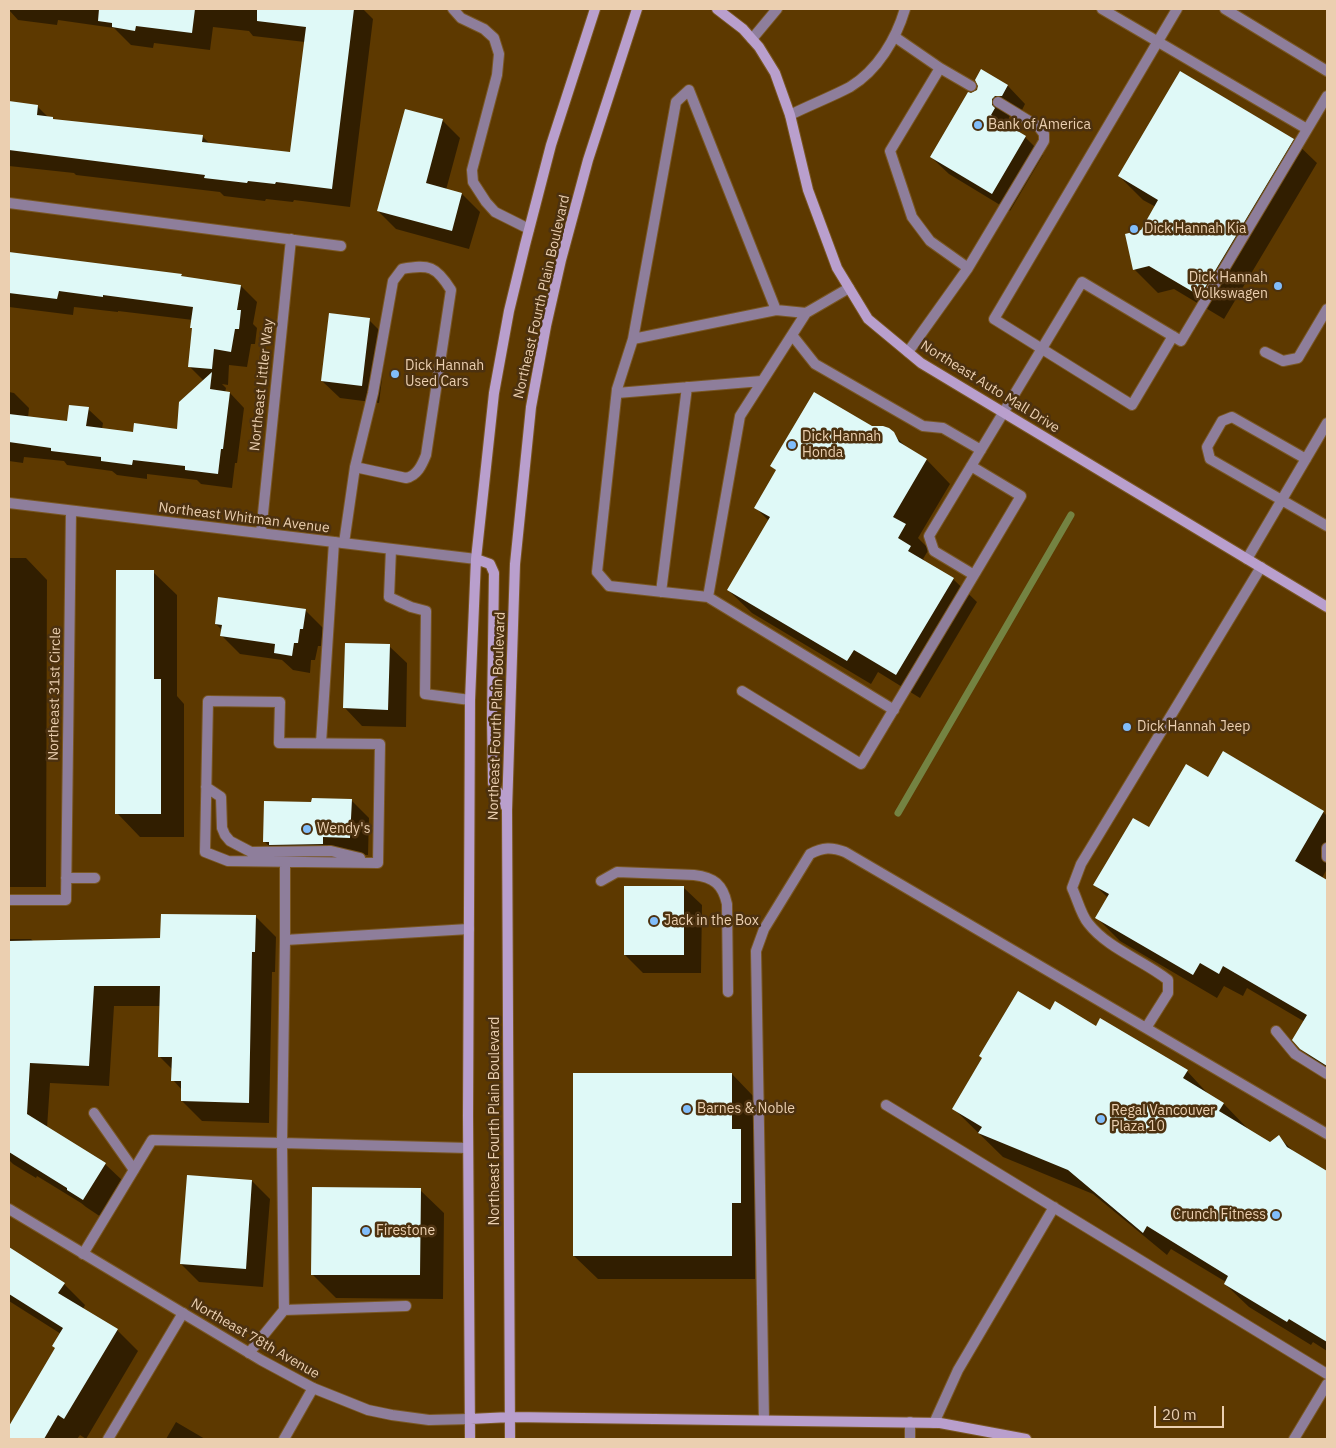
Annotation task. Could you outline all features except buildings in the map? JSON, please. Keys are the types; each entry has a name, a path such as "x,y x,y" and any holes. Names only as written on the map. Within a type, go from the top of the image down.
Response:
{"main road":[{"name":"Northeast Fourth Plain Boulevard","path":"470,1439 468,1148 470,700 476,559 494,392 509,312 551,145 595,9"},
{"name":"Northeast Fourth Plain Boulevard","path":"510,1439 507,810 515,564 531,407 551,307 588,160 637,9"},
{"name":"Northeast Auto Mall Drive","path":"717,9 743,30 759,47 775,73 790,114 808,190 837,268 868,319 921,363 1327,607"},
{"path":"476,559 490,564 494,573 493,783 507,810"},
{"name":"Northeast 78th Avenue","path":"470,1419 510,1417 940,1422 1026,1439"}],"street":[{"path":"452,9 461,18 484,29 494,38 499,54 497,75 472,170 473,182 495,212 529,229"},
{"path":"752,40 777,9"},
{"path":"790,114 851,86 870,71 894,37 905,9"},
{"path":"1102,9 1307,129"},
{"path":"1174,336 1132,405 994,319 1177,9"},
{"path":"1225,9 1327,71"},
{"path":"894,37 971,86"},
{"path":"940,68 890,151 912,217 930,241 968,268"},
{"path":"776,310 688,90 676,102 633,339 617,393 597,572 609,586 708,597 894,710"},
{"path":"974,575 934,551 929,536 1082,282 1181,341 1327,96"},
{"path":"908,352 968,268 1044,141 1044,134 1039,127 998,102"},
{"path":"9,203 342,246"},
{"name":"Northeast Littler Way","path":"261,534 291,240"},
{"path":"321,743 339,543 355,467 373,393 393,281 402,269 416,266 428,267 439,273 451,290 426,454 421,466 412,477 406,478 355,467"},
{"path":"708,597 740,416 806,313 849,288"},
{"path":"1265,352 1283,361 1298,358 1327,309"},
{"path":"633,339 776,310 806,313"},
{"path":"792,335 815,364 923,426 943,428 981,450"},
{"path":"617,393 762,382"},
{"path":"661,592 687,387"},
{"path":"1306,459 1232,417 1222,421 1207,447 1210,459 1327,526"},
{"path":"1247,559 1327,423"},
{"path":"742,691 862,764 1021,496 971,466"},
{"name":"Northeast Whitman Avenue","path":"9,503 476,559"},
{"name":"Northeast 31st Circle","path":"9,900 66,900 71,511"},
{"path":"392,549 389,597 411,607 426,611 425,694 470,700"},
{"path":"1146,1028 1168,993 1168,980 1156,970 1106,941 1087,922 1072,888 1081,864 1261,567"},
{"path":"208,702 280,702 280,743 380,744 378,863 228,861 205,852 208,702"},
{"path":"206,787 221,796 222,828 225,835 230,841 251,852 331,851 378,863"},
{"path":"764,1420 756,951 764,929 810,854 827,848 836,848 845,852 1327,1134"},
{"path":"1327,848 1327,857"},
{"path":"249,1353 284,1310 282,1143 285,862"},
{"path":"601,881 616,872 694,875 704,876 720,886 727,904 728,992"},
{"path":"66,878 94,878"},
{"path":"285,940 469,930"},
{"path":"1276,1030 1295,1054 1327,1074"},
{"path":"886,1105 1327,1374"},
{"path":"94,1112 134,1170"},
{"path":"83,1254 152,1140 468,1148"},
{"path":"934,1422 958,1370 1054,1207"},
{"name":"Northeast 78th Avenue","path":"9,1209 182,1314 313,1388 368,1410 392,1415 429,1420 470,1419"},
{"path":"284,1310 406,1306"},
{"path":"108,1439 182,1314"},
{"path":"1294,1439 1327,1384"},
{"path":"284,1439 313,1388"},
{"path":"910,1422 910,1439"}],"waterway":[{"path":"898,813 1071,515"}],"place":[{"name":"Bank of America","path":"978,125"},
{"name":"Dick Hannah Kia","path":"1134,229"},
{"name":"Dick Hannah Volkswagen","path":"1278,286"},
{"name":"Dick Hannah Used Cars","path":"395,374"},
{"name":"Dick Hannah Honda","path":"792,445"},
{"name":"Dick Hannah Jeep","path":"1127,727"},
{"name":"Wendy's","path":"307,829"},
{"name":"Jack in the Box","path":"654,921"},
{"name":"Barnes & Noble","path":"687,1109"},
{"name":"Regal Vancouver Plaza 10","path":"1101,1119"},
{"name":"Crunch Fitness","path":"1276,1215"},
{"name":"Firestone","path":"366,1231"}]}
